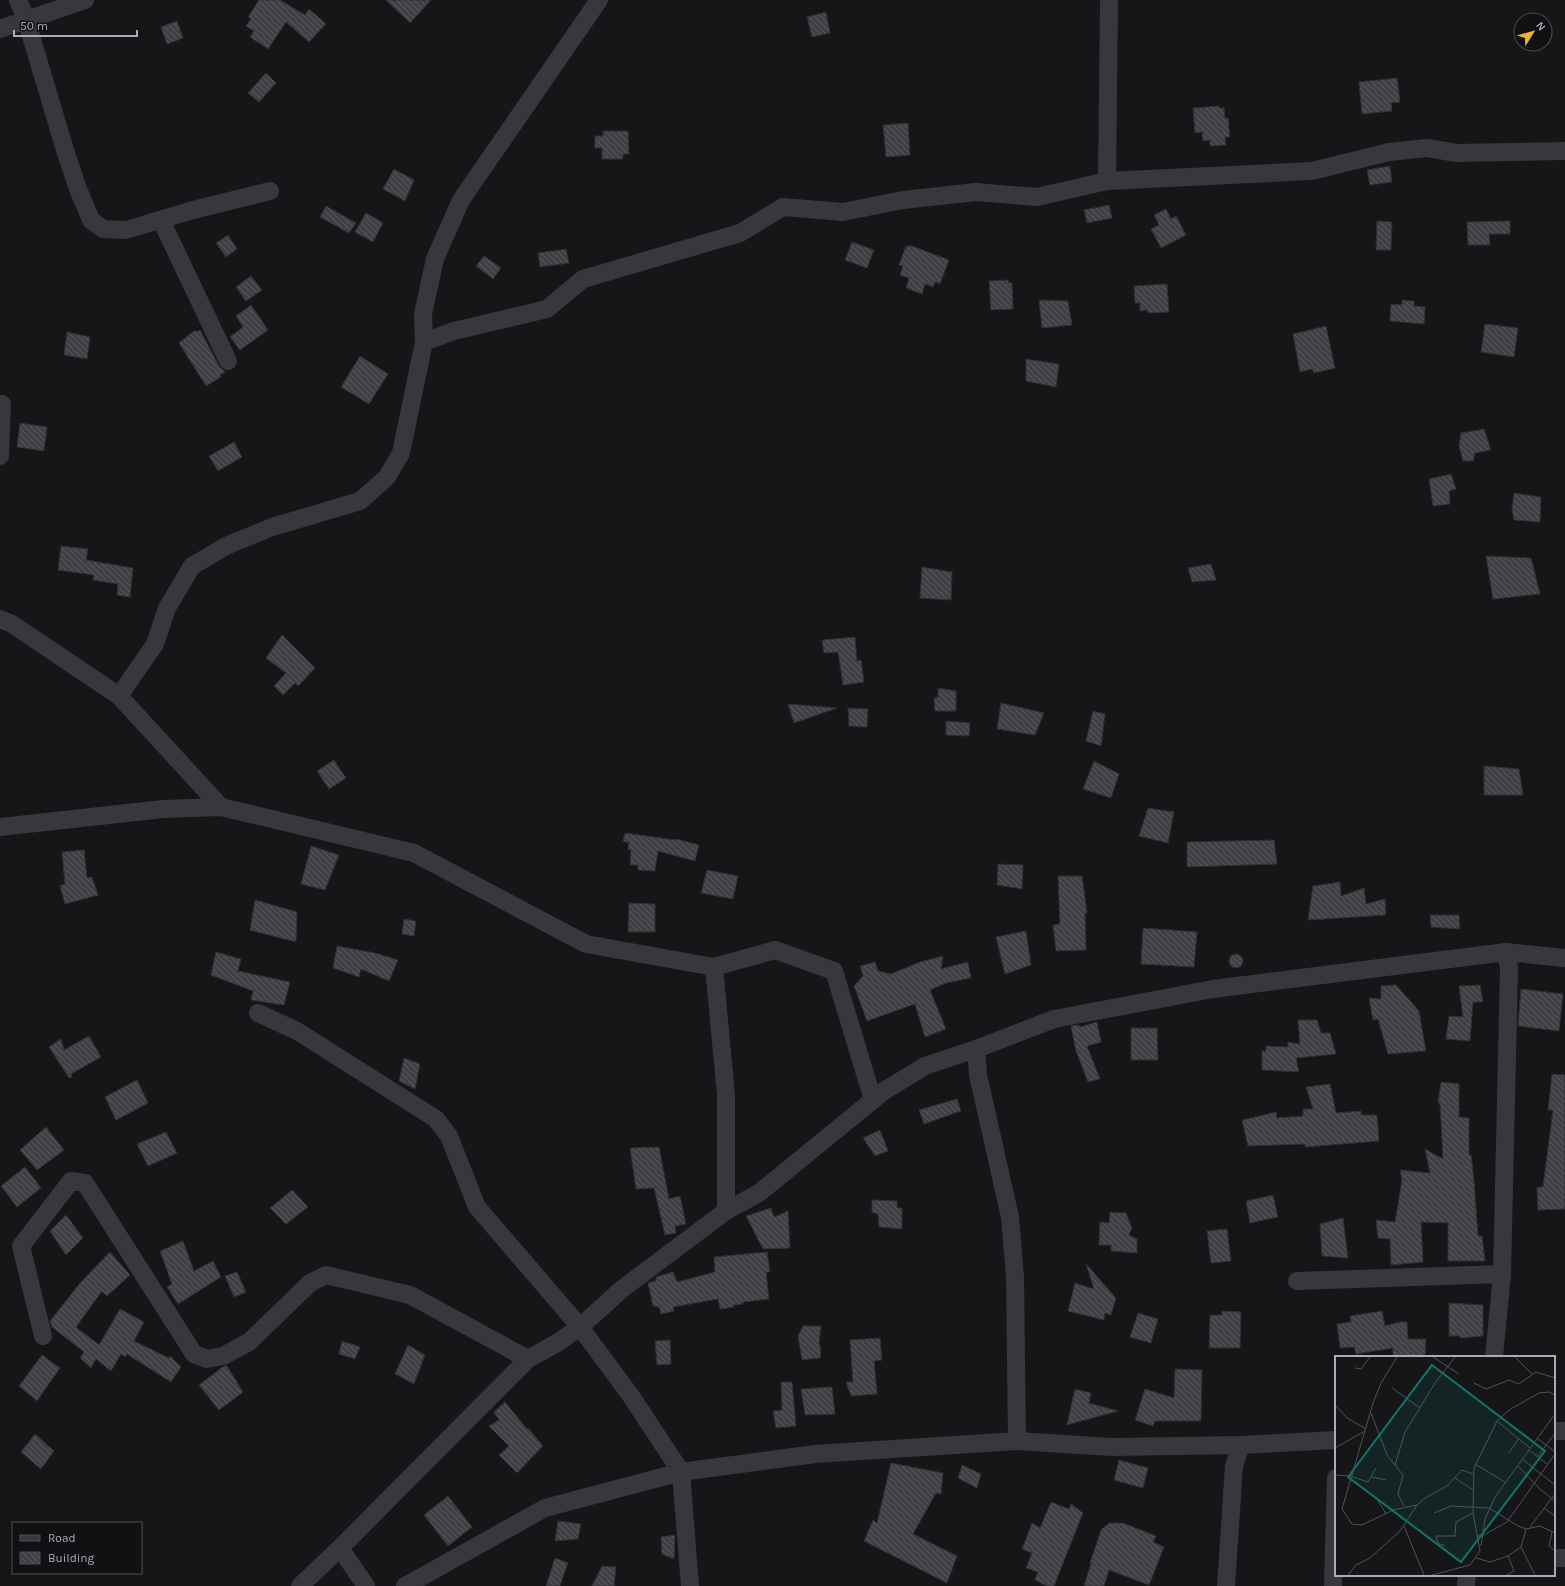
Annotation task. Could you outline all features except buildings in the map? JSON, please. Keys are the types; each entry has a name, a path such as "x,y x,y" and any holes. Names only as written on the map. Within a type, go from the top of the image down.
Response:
{"street":[{"path":"18,0 26,19 65,150 91,220 103,229 126,230 270,191"},
{"path":"0,29 85,0"},
{"path":"120,696 154,644 166,608 192,566 226,546 272,527 360,501 387,477 401,453 424,342 423,309 435,259 461,200 599,0"},
{"path":"1107,180 1109,0"},
{"path":"424,342 454,331 547,310 583,279 740,233 783,207 843,212 903,200 976,192 1037,196 1107,180 1312,171 1389,152 1427,148 1457,153 1565,151"},
{"path":"161,220 228,361"},
{"path":"0,456 2,404"},
{"path":"0,619 12,624 120,696 221,807"},
{"path":"0,827 163,809 221,807 414,853 586,944 714,967 775,950 834,972 873,1100"},
{"path":"300,1586 340,1548 528,1359 557,1343 580,1327 622,1289 726,1212 759,1192 873,1100 925,1066 976,1049 1054,1019 1213,989 1506,952 1565,958"},
{"path":"1494,1356 1502,1274 1509,968 1506,952"},
{"path":"714,967 726,1095 726,1212"},
{"path":"258,1013 297,1031 436,1119 449,1136 477,1207 580,1327 682,1472 690,1586"},
{"path":"976,1049 978,1075 1010,1217 1016,1277 1017,1442"},
{"path":"42,1336 22,1246 71,1181 85,1183 194,1354 201,1357 207,1359 223,1356 249,1342 310,1283 326,1275 410,1296 528,1359"},
{"path":"1297,1281 1502,1274"},
{"path":"405,1586 545,1508 682,1472 816,1454 1017,1442 1112,1447 1240,1445 1335,1440"},
{"path":"1226,1586 1234,1466 1240,1445"},
{"path":"1333,1586 1335,1514"},
{"path":"340,1548 366,1586"},
{"path":"1466,1586 1467,1576"}]}
